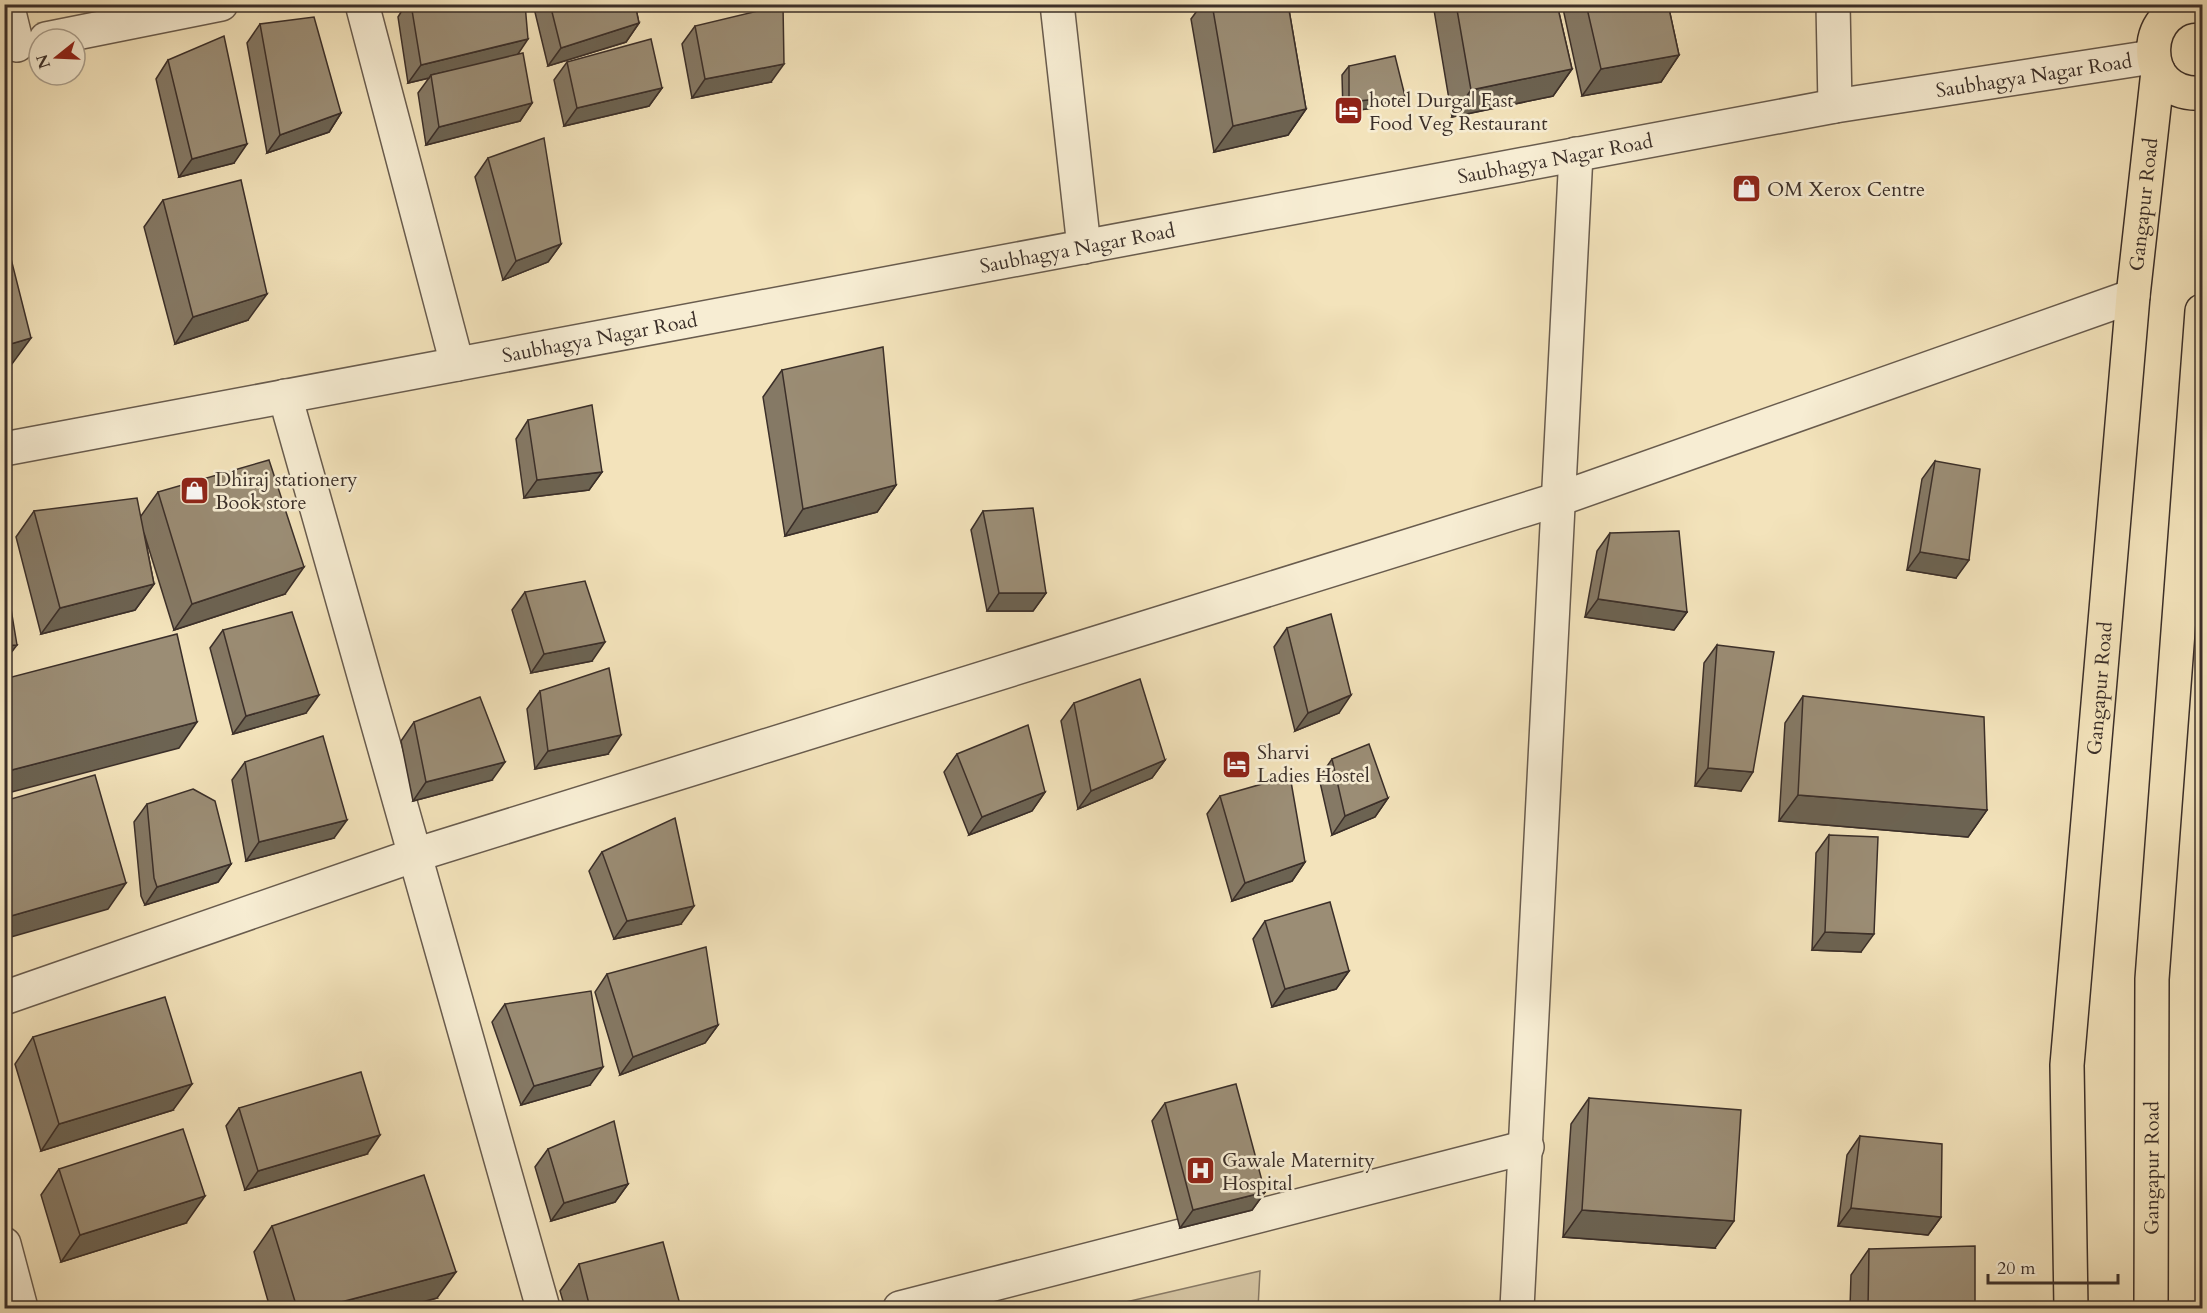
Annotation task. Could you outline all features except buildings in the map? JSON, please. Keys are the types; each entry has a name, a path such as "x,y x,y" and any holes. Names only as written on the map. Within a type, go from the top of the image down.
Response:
{"main road":[{"path":"2168,10 2194,5 2202,6"},
{"name":"Gangapur Road","path":"2071,1308 2067,1065 2157,28 2168,10"},
{"path":"2155,64 2166,82 2178,90 2192,94 2202,93"},
{"name":"Gangapur Road","path":"2151,1308 2152,979 2202,311"}],"street":[{"path":"7,4 27,43"},
{"path":"87,31 221,4"},
{"path":"362,4 457,364"},
{"path":"1057,4 1084,247"},
{"path":"1833,4 1835,106"},
{"name":"Saubhagya Nagar Road","path":"4,449 1835,106 2155,64"},
{"path":"1518,1308 1576,154"},
{"path":"4,998 415,855 1559,499 2133,296"},
{"path":"285,396 543,1308"},
{"path":"900,1308 1527,1147"},
{"path":"5,1248 21,1308"}],"shaded area":[{"path":"1260,1271 1258,1308 1100,1308"}],"place":[{"name":"hotel Durga| Fast Food Veg Restaurant","path":"1348,111"},
{"name":"OM Xerox Centre","path":"1746,189"},
{"name":"Dhiraj stationery Book store","path":"194,491"},
{"name":"Sharvi Ladies Hostel","path":"1236,764"},
{"name":"Gawale Maternity Hospital","path":"1201,1171"}]}
